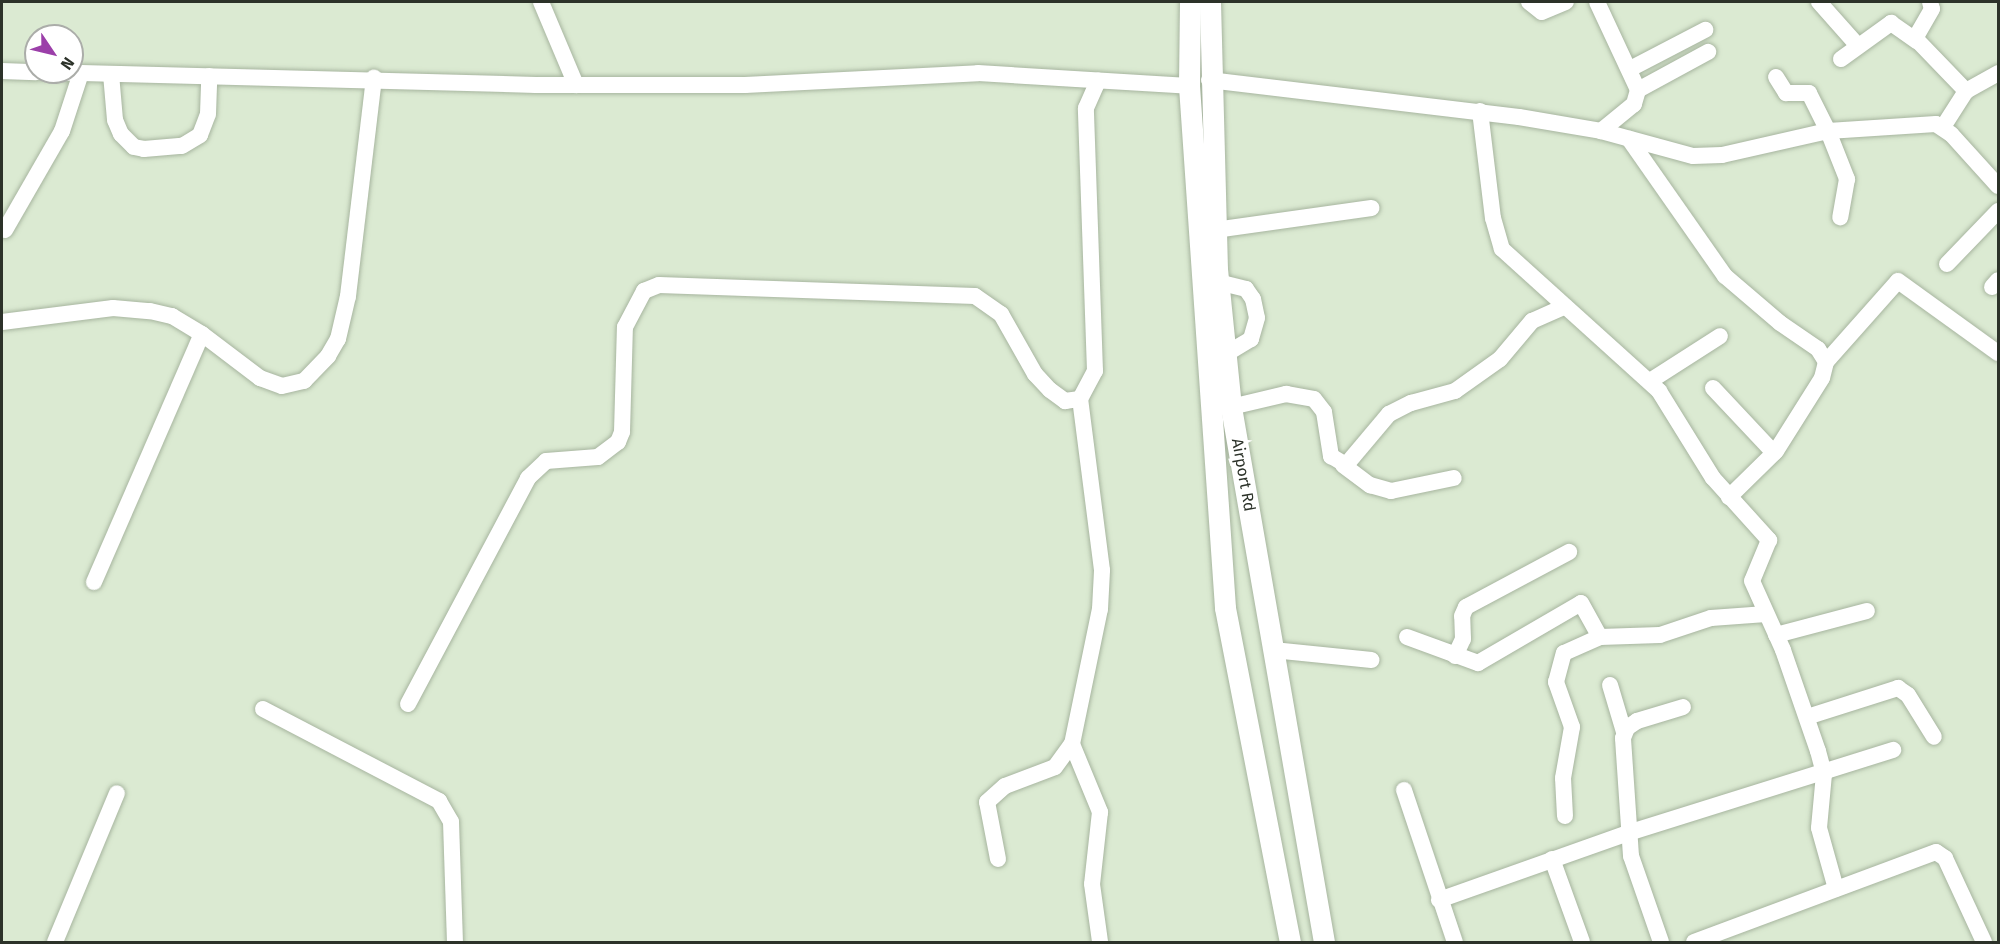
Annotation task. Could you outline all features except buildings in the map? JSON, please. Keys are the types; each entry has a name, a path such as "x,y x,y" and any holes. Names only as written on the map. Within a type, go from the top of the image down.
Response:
{"main road":[{"path":"1190,2 1189,86 1226,608 1290,942"},
{"name":"Airport Rd","path":"1210,2 1209,80 1215,230 1231,406 1323,942"}],"street":[{"path":"541,2 576,85"},
{"path":"1530,2 1542,12 1566,2"},
{"path":"1597,2 1638,90 1634,104 1601,131"},
{"path":"1819,2 1858,46"},
{"path":"1917,41 1917,31 1932,9 1930,2"},
{"path":"1841,59 1891,23 1917,41 1966,91"},
{"path":"1630,69 1705,30"},
{"path":"1638,90 1708,52"},
{"path":"2,70 24,71"},
{"path":"84,73 374,78 576,85 745,86 978,73 1189,86"},
{"path":"1943,127 1966,91 1998,73"},
{"path":"111,74 115,120 121,134 134,147 144,149 183,146 200,135 208,114 209,76"},
{"path":"1776,77 1786,93 1809,93 1828,131 1846,179 1840,217"},
{"path":"2,322 112,308 172,316 202,334 260,378 282,386 304,381 328,356 338,339 348,296 374,78"},
{"path":"1209,80 1480,111 1601,131 1682,155 1708,156 1828,131 1928,124 1943,127 1998,186"},
{"path":"998,859 986,813 992,795 1055,767 1072,744 1100,609 1102,570 1080,399 1095,371 1086,108 1098,81"},
{"path":"5,230 62,131 77,84"},
{"path":"1480,111 1498,242 1508,257 1650,381 1670,405 1707,469 1728,497 1770,542 1752,578 1808,717 1824,774 1819,828 1836,889"},
{"path":"1629,139 1725,276 1780,324 1818,349 1826,363"},
{"path":"1215,230 1371,208"},
{"path":"1947,264 1998,211"},
{"path":"1728,497 1774,453 1822,378 1826,363 1898,280 1998,353"},
{"path":"1218,282 1246,289 1253,299 1257,318 1251,339 1226,354"},
{"path":"408,705 528,478 546,461 598,457 618,442 622,432 625,327 644,291 659,285 975,296 1001,314 1035,374 1050,390 1065,401 1080,399"},
{"path":"1343,465 1354,459 1389,414 1411,403 1455,391 1500,359 1532,321 1565,306"},
{"path":"94,582 202,334"},
{"path":"1650,381 1720,336"},
{"path":"1713,388 1774,453"},
{"path":"1231,406 1296,393 1314,399 1324,412 1331,456 1370,485 1391,490 1454,478"},
{"path":"1455,656 1463,639 1462,616 1466,608 1569,552"},
{"path":"1407,637 1473,663 1484,661 1581,603 1600,637"},
{"path":"1776,635 1867,610"},
{"path":"1565,816 1563,778 1572,727 1558,696 1557,669 1564,653 1600,637 1660,635 1711,618 1766,614"},
{"path":"1273,650 1371,660"},
{"path":"1610,685 1624,732 1628,833 1635,873 1661,942"},
{"path":"1808,717 1898,688 1908,695 1934,737"},
{"path":"1624,732 1637,720 1683,707"},
{"path":"262,709 439,801 451,822 455,942"},
{"path":"1072,744 1100,812 1092,884 1100,942"},
{"path":"1439,900 1628,833 1824,774 1893,750"},
{"path":"1404,790 1439,900 1455,942"},
{"path":"55,942 117,793"},
{"path":"1694,942 1939,853 1984,942"},
{"path":"1552,859 1582,942"}]}
